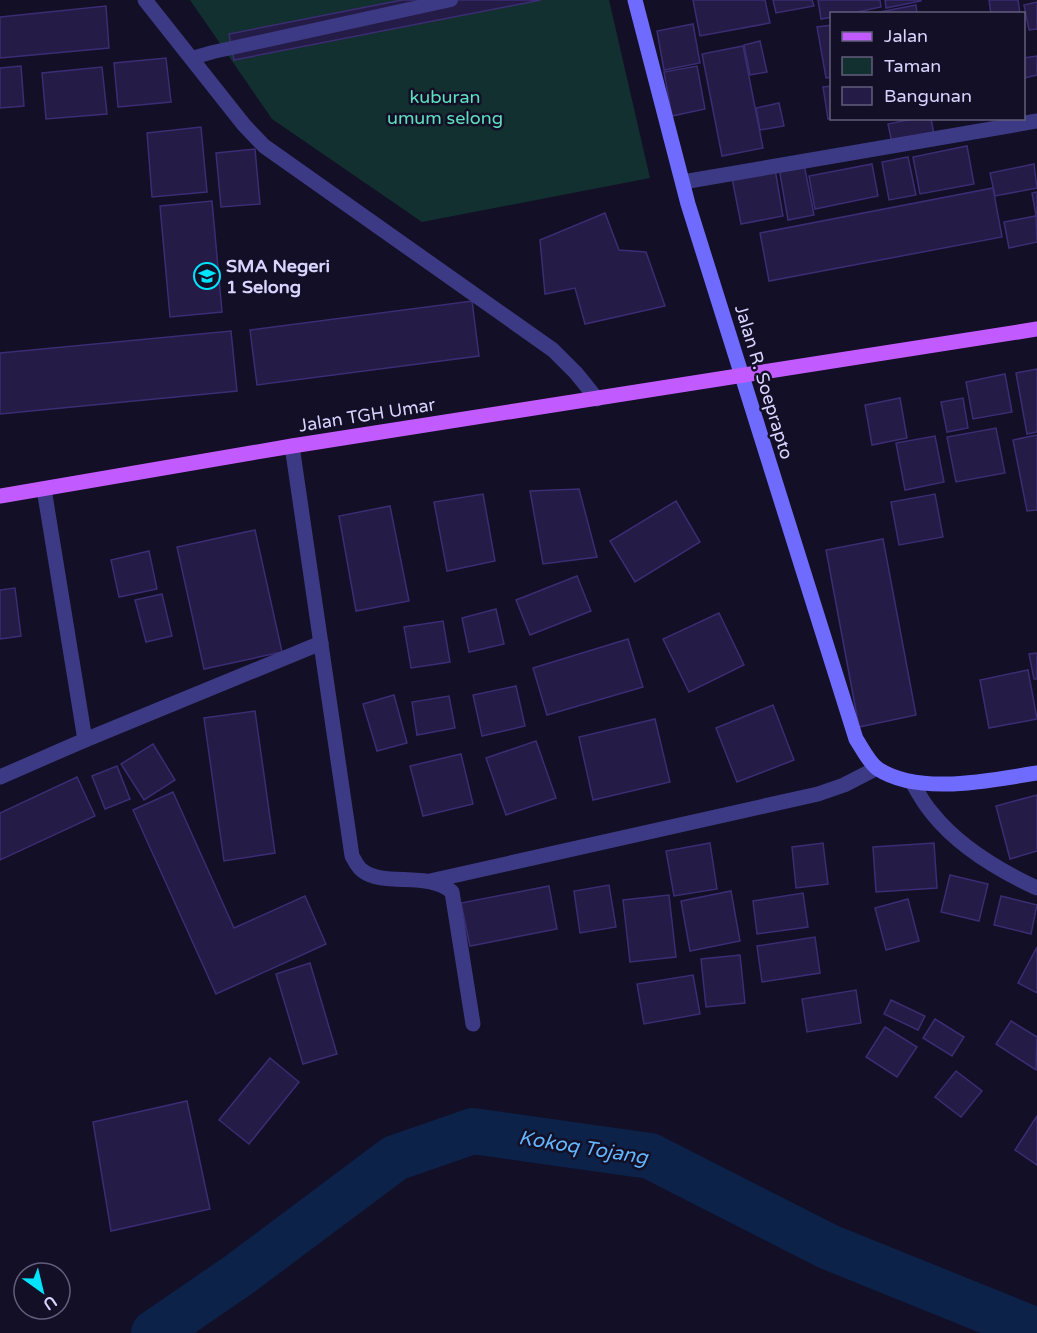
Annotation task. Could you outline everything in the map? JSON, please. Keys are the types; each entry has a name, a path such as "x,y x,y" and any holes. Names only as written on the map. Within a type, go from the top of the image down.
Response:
{"main road":[{"name":"Jalan TGH Umar","path":"0,496 292,446 1037,329"}],"street":[{"path":"145,0 244,125 264,146 553,351 576,373 597,399"},
{"name":"Jalan R. Soeprapto","path":"635,0 682,182 741,376 856,739 877,768"},
{"path":"682,182 1037,121"},
{"path":"292,446 352,856 362,871 372,876 436,882 452,892 473,1024"},
{"path":"44,489 85,740"},
{"path":"0,777 321,643"},
{"path":"428,882 818,794 844,785 877,768 912,782 953,784 1037,773"},
{"path":"912,782 931,813 969,850 1037,888"}],"lane":[{"path":"193,58 451,0"}],"green space":[{"name":"kuburan umum selong","path":"190,0 609,0 650,178 422,222 272,119"}],"building":[{"path":"402,0 541,0 234,60 229,34"},
{"path":"693,0 765,0 770,23 700,36"},
{"path":"773,0 812,0 814,6 776,13"},
{"path":"818,0 880,0 881,7 857,12 830,12 830,17 821,19"},
{"path":"885,0 921,0 921,1 886,8"},
{"path":"989,0 1018,0 1020,12 991,12"},
{"path":"1037,2 1037,29 1029,30 1024,5"},
{"path":"916,5 917,12 879,12"},
{"path":"106,6 109,48 0,58 0,17"},
{"path":"693,24 700,63 664,70 657,31"},
{"path":"830,25 830,77 826,78 817,27"},
{"path":"760,41 767,72 750,75 744,45"},
{"path":"743,46 763,148 722,156 702,54"},
{"path":"1037,56 1037,75 1025,78 1025,58"},
{"path":"166,58 171,102 118,107 114,63"},
{"path":"21,66 24,106 0,108 0,68"},
{"path":"697,66 705,109 672,116 664,72"},
{"path":"102,67 107,114 46,119 42,73"},
{"path":"830,86 830,118 828,119 823,87"},
{"path":"779,103 784,126 760,130 756,108"},
{"path":"907,120 931,120 934,135 892,143 888,124"},
{"path":"201,127 207,192 152,197 147,133"},
{"path":"967,146 974,184 920,194 913,157"},
{"path":"255,149 260,204 221,207 216,153"},
{"path":"908,157 916,195 889,200 882,162"},
{"path":"804,164 814,215 788,220 779,168"},
{"path":"872,164 878,196 815,209 809,176"},
{"path":"1034,164 1037,188 995,196 990,173"},
{"path":"775,169 783,216 741,224 732,178"},
{"path":"993,188 1002,237 769,281 760,233"},
{"path":"1037,192 1037,221 1032,193"},
{"path":"212,201 222,312 170,317 160,206"},
{"path":"605,213 619,250 646,252 665,306 585,324 575,288 545,294 540,240"},
{"path":"1036,216 1037,242 1009,248 1004,222"},
{"path":"472,301 479,356 257,385 250,330"},
{"path":"231,331 237,391 0,414 0,353"},
{"path":"1037,369 1037,432 1027,434 1016,373"},
{"path":"1005,374 1012,412 973,419 966,382"},
{"path":"900,398 907,438 872,445 865,405"},
{"path":"963,398 968,428 947,432 941,402"},
{"path":"996,428 1005,473 956,482 947,437"},
{"path":"1037,435 1037,510 1027,511 1013,440"},
{"path":"935,436 944,482 905,490 896,443"},
{"path":"579,489 597,557 543,564 530,491"},
{"path":"483,494 495,561 447,571 434,502"},
{"path":"935,494 943,537 899,545 891,502"},
{"path":"676,501 700,542 635,582 610,541"},
{"path":"390,506 409,601 356,611 339,516"},
{"path":"255,530 282,652 204,669 177,547"},
{"path":"883,539 916,715 859,727 826,550"},
{"path":"149,551 157,589 119,597 111,560"},
{"path":"577,576 591,611 530,635 516,600"},
{"path":"15,588 21,636 0,639 0,590"},
{"path":"162,594 172,636 146,642 135,600"},
{"path":"496,609 504,644 469,652 462,618"},
{"path":"719,613 744,665 689,692 663,639"},
{"path":"443,621 450,662 411,668 404,627"},
{"path":"628,639 643,687 547,715 533,668"},
{"path":"1037,653 1037,679 1034,679 1029,654"},
{"path":"1028,670 1037,719 989,728 980,680"},
{"path":"516,686 525,726 482,736 473,695"},
{"path":"394,695 407,743 377,751 363,704"},
{"path":"449,696 455,728 417,735 412,702"},
{"path":"773,705 794,760 737,782 716,728"},
{"path":"255,711 275,853 224,861 204,718"},
{"path":"655,719 670,782 593,800 579,737"},
{"path":"536,741 556,798 506,815 486,758"},
{"path":"153,744 175,780 144,800 121,764"},
{"path":"461,754 473,804 423,816 410,766"},
{"path":"117,766 130,799 105,809 92,776"},
{"path":"77,777 95,816 0,860 0,813"},
{"path":"173,792 234,928 305,896 326,944 216,994 133,810"},
{"path":"1037,795 1037,851 1010,859 996,806"},
{"path":"710,843 717,889 674,896 666,851"},
{"path":"823,843 828,884 796,888 792,847"},
{"path":"934,843 937,888 876,892 873,847"},
{"path":"950,875 988,884 979,921 941,912"},
{"path":"609,885 616,927 580,933 574,891"},
{"path":"549,886 557,929 470,946 461,903"},
{"path":"731,891 740,941 690,951 681,901"},
{"path":"803,893 808,927 757,934 753,901"},
{"path":"669,895 676,957 630,962 623,900"},
{"path":"1001,896 1037,905 1031,934 994,925"},
{"path":"908,899 919,941 886,950 875,908"},
{"path":"815,937 820,973 762,982 757,946"},
{"path":"1037,947 1037,993 1018,983"},
{"path":"740,955 745,1003 706,1007 701,959"},
{"path":"310,963 337,1054 303,1064 276,974"},
{"path":"693,975 700,1014 644,1024 637,984"},
{"path":"856,990 861,1023 807,1032 802,999"},
{"path":"891,1000 925,1016 918,1030 884,1014"},
{"path":"935,1019 964,1037 952,1056 923,1038"},
{"path":"1011,1021 1037,1037 1036,1070 996,1044"},
{"path":"885,1027 917,1047 897,1077 866,1057"},
{"path":"270,1058 299,1082 249,1144 219,1120"},
{"path":"956,1071 982,1091 961,1117 935,1097"},
{"path":"187,1101 210,1209 111,1231 93,1122"},
{"path":"1037,1116 1037,1165 1015,1150"}],"waterway":[{"name":"Kokoq Tojang","path":"154,1333 240,1274 395,1158 473,1131 650,1156 829,1247 1037,1331"}],"place":[{"name":"SMA Negeri 1 Selong","path":"207,276"}]}
